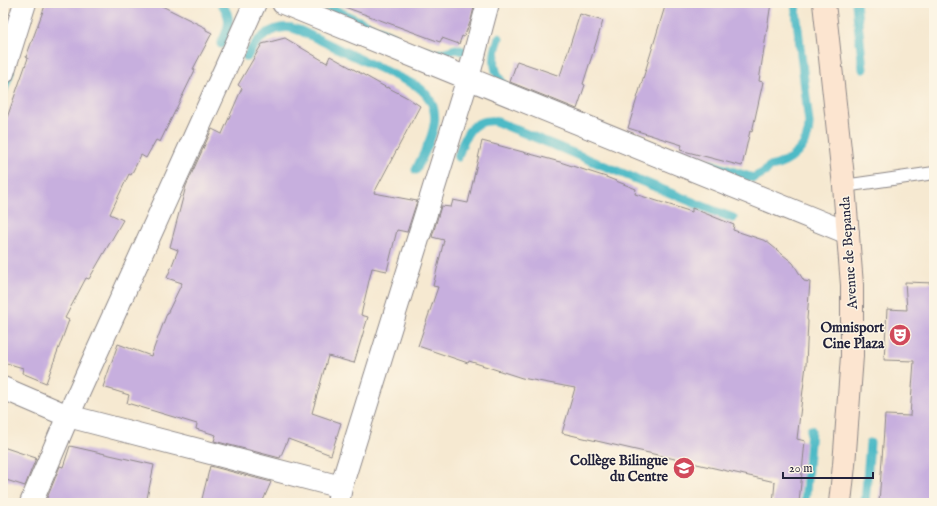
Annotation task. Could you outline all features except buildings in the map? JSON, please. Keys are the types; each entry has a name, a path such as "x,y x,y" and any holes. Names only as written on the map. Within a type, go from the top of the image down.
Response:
{"main road":[{"name":"Avenue de Bepanda","path":"824,3 844,186 852,285 852,356 840,503"}],"street":[{"path":"3,73 25,3"},
{"path":"31,503 68,416 255,3"},
{"path":"283,3 848,233"},
{"path":"3,388 68,416 340,495 468,78 488,3"}],"lane":[{"path":"844,186 934,173"}],"waterway":[{"path":"221,3 225,8 228,18 228,28 221,44"},
{"path":"320,3 396,38"},
{"path":"689,157 753,178 765,172 769,167 791,158 802,146 806,139 809,123 795,3"},
{"path":"856,3 863,69"},
{"path":"247,57 259,40 271,31 292,28 417,86 427,95 433,105 435,116 431,137 416,170"},
{"path":"499,38 494,59 498,77 507,88"},
{"path":"426,51 435,54 456,49 463,51"},
{"path":"3,92 10,72"},
{"path":"458,157 466,136 474,126 486,121 495,121 733,218"},
{"path":"805,503 811,430"},
{"path":"865,503 870,443"}],"place":[{"name":"Omnisport Cine Plaza","path":"900,335"},
{"name":"Collège Bilingue du Centre","path":"684,468"}]}
